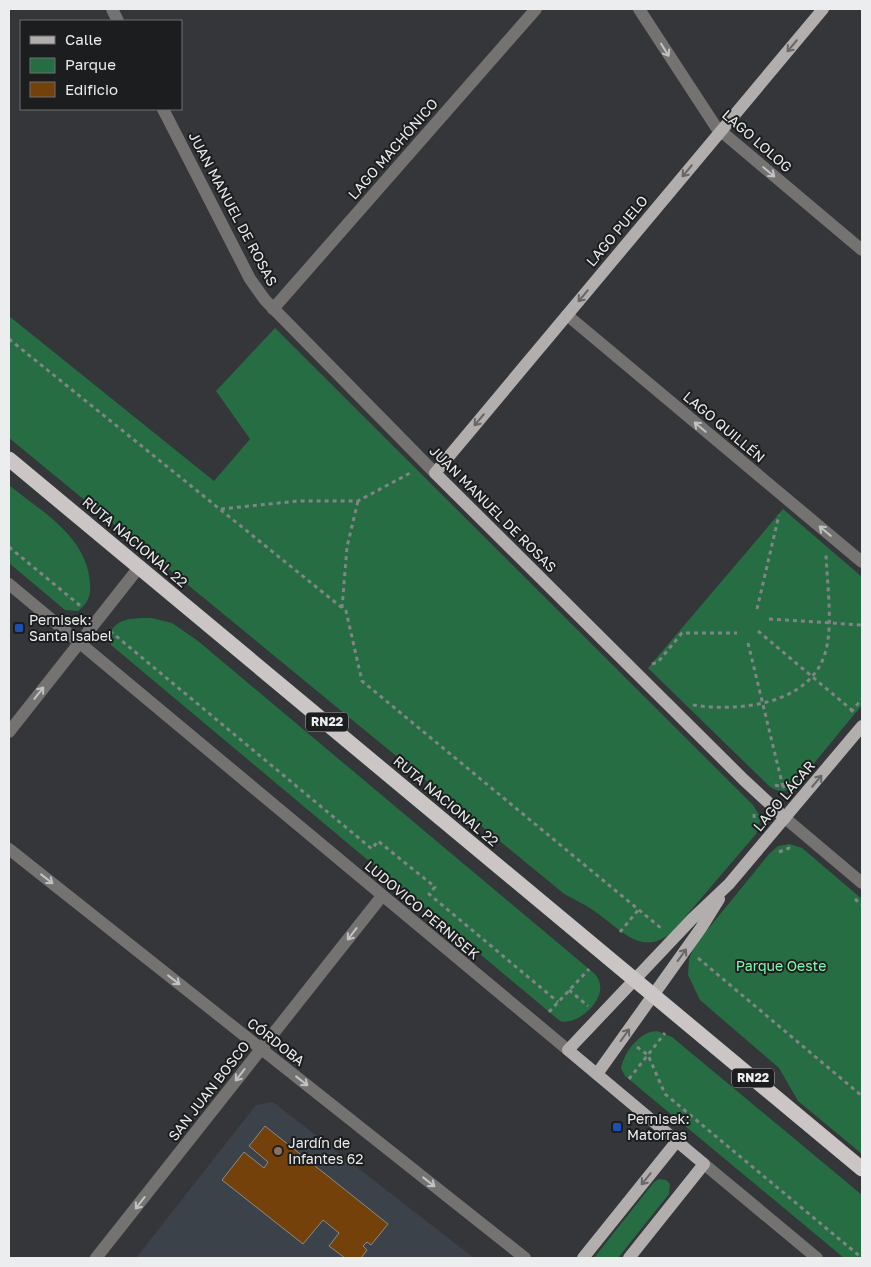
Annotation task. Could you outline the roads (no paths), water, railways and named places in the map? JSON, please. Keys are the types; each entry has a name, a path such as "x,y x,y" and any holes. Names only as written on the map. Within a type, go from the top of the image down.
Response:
{"highway":[{"name":"RUTA NACIONAL 22","path":"9,459 140,566 862,1169"}],"main road":[{"name":"LAGO PUELO","path":"435,473 823,9"},
{"name":"JUAN MANUEL DE ROSAS","path":"435,473 744,780 786,818"},
{"name":"LAGO LÁCAR","path":"568,1050 729,884 862,726"},
{"name":"LAGO LÁCAR","path":"597,1074 706,922 729,884"},
{"name":"LUDOVICO PERNISEK","path":"568,1050 704,1164"},
{"path":"583,1258 677,1141"},
{"path":"629,1258 704,1164"}],"street":[{"name":"LAGO MACHÓNICO","path":"273,309 536,9"},
{"name":"LAGO LOLOG","path":"639,9 708,117 720,132 862,250"},
{"name":"JUAN MANUEL DE ROSAS","path":"164,110 250,279 273,309 435,473"},
{"name":"LAGO QUILLÉN","path":"567,315 862,562"},
{"path":"9,732 140,566"},
{"name":"LUDOVICO PERNISEK","path":"9,584 568,1050"},
{"name":"JUAN MANUEL DE ROSAS","path":"786,818 862,883"},
{"name":"CÓRDOBA","path":"9,849 525,1258"},
{"name":"SAN JUAN BOSCO","path":"96,1258 382,896"},
{"name":"LUDOVICO PERNISEK","path":"704,1164 817,1258"}],"place":[{"name":"Pernisek: Santa Isabel","path":"19,628"},
{"name":"Pernisek: Matorras","path":"617,1127"},
{"name":"Jardín de Infantes 62","path":"278,1151"}],"park label":[{"name":"Parque Oeste","path":"781,966"}]}
